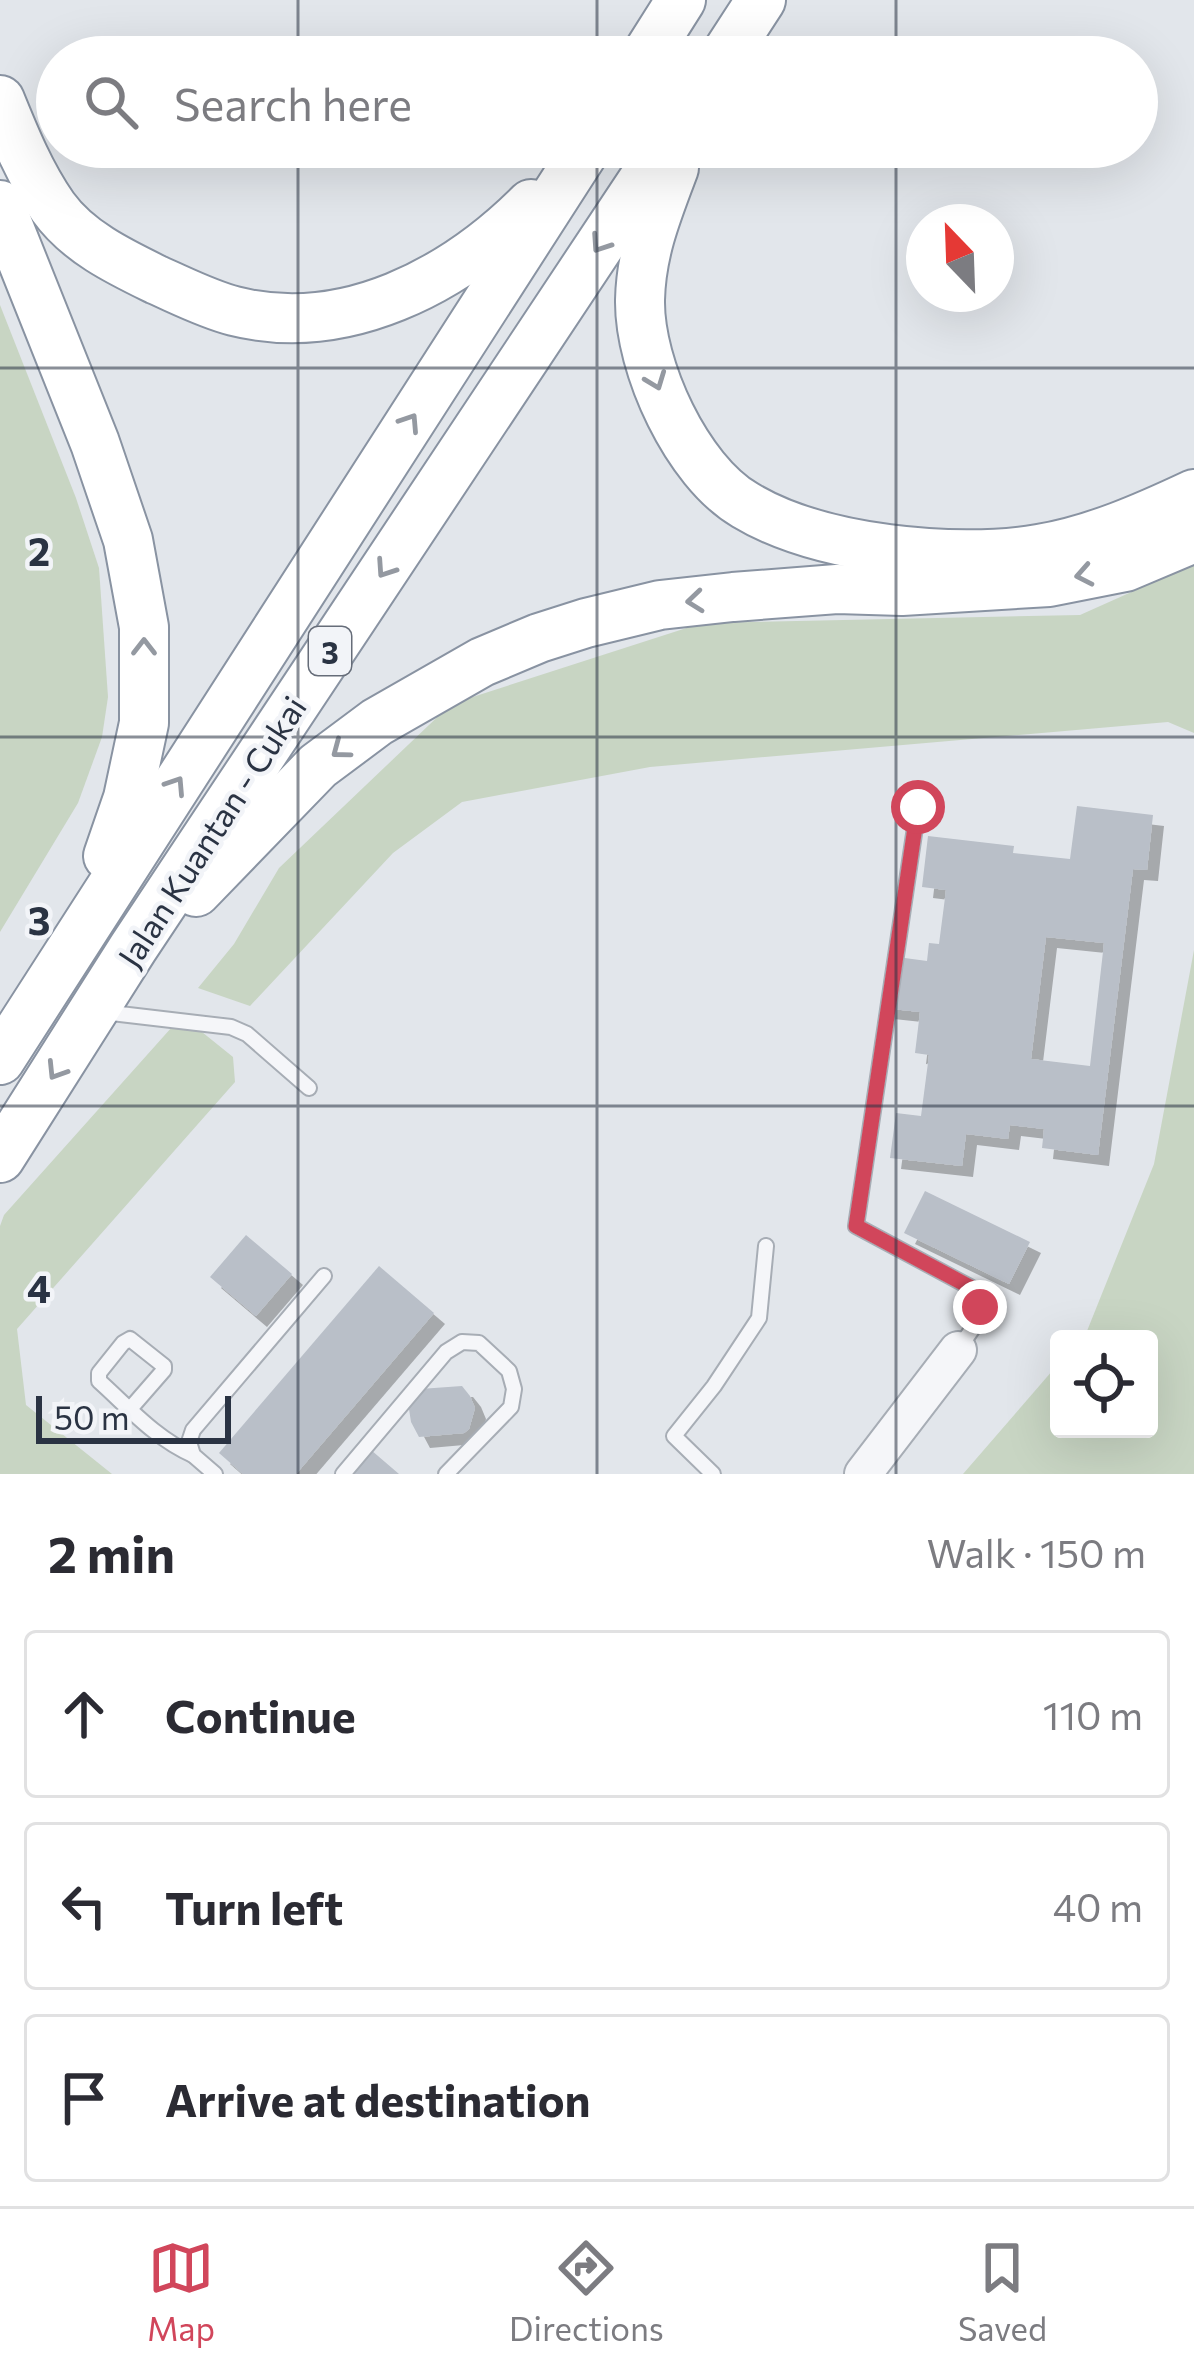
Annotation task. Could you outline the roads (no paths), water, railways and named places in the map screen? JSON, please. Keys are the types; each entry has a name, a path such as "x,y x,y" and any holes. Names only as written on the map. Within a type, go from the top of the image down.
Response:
{"highway":[{"path":"658,36 681,0"},
{"path":"738,36 761,0"},
{"path":"0,100 18,147 55,210 88,241 119,262 200,299 266,317 320,318 358,310 430,282 503,232 569,168"},
{"name":"Jalan Kuantan - Cukai","path":"0,1060 574,168"},
{"name":"Jalan Kuantan - Cukai","path":"0,1158 133,948 651,168"},
{"path":"674,168 647,238 640,302 646,357 666,408 696,459 739,502 770,519 817,534 893,549 968,556 1038,549 1088,537 1194,494"},
{"path":"0,206 95,443 128,540 144,626 144,723 128,798 87,923"},
{"path":"133,948 170,918 318,766 394,712 482,662 539,638 660,605 837,589 902,591 1049,582 1125,567 1194,538"}],"street":[{"path":"863,1474 958,1350"}],"lane":[{"path":"918,807 856,1226 970,1287 978,1296 980,1318 958,1350"},
{"path":"94,1011 231,1027 247,1034 309,1088"},
{"path":"713,1474 674,1436 715,1386 759,1318 766,1246"},
{"path":"193,1454 188,1442 194,1430 324,1276"},
{"path":"130,1409 164,1370 130,1339 97,1377 130,1409 166,1440 193,1454 215,1474"},
{"path":"344,1474 446,1352 462,1342 479,1343 509,1371 514,1389 511,1407 448,1473"}]}
